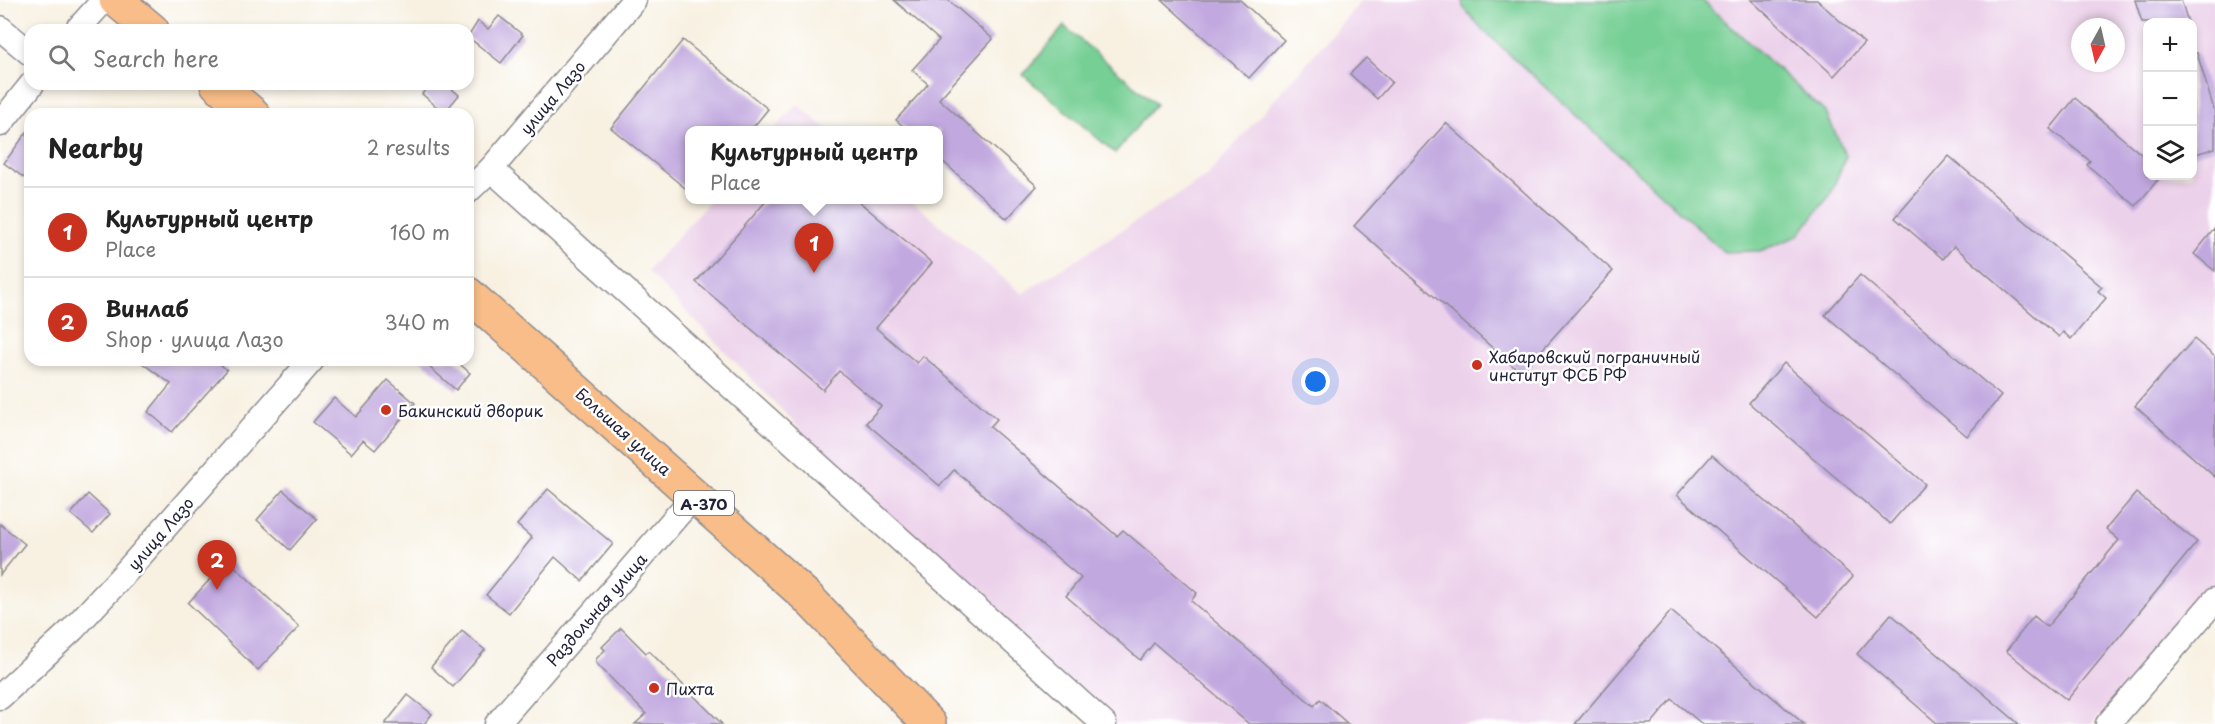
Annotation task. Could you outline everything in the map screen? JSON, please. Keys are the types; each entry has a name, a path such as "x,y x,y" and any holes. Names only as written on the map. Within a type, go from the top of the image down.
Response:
{"highway":[{"path":"116,0 145,24"},
{"path":"224,90 246,108"},
{"name":"Большая улица","path":"474,299 806,596 929,724"}],"street":[{"path":"82,24 104,0"},
{"name":"улица Лазо","path":"474,185 491,169 634,0"},
{"path":"0,28 24,48"},
{"path":"0,124 27,90"},
{"path":"491,169 1104,724"},
{"name":"улица Лазо","path":"0,697 73,629 124,574 307,366"},
{"name":"Раздольная улица","path":"497,724 695,495"},
{"path":"2108,724 2215,600"}],"shaded area":[{"name":"Хабаровский пограничный институт ФСБ РФ","path":"1362,0 2215,0 2215,586 2092,724 1113,724 930,563 647,271 707,204 915,204 1022,294 1207,176"},
{"path":"797,104 823,126 777,126"}],"green space":[{"path":"1462,0 1702,0 1826,113 1846,156 1830,195 1798,236 1760,251 1724,252 1481,28 1463,7"},
{"path":"1064,26 1156,104 1115,153 1023,75"}],"building":[{"path":"894,0 948,0 993,39 939,99 1037,186 1007,219 943,162 943,126 903,126 896,120 928,84 912,70 939,40"},
{"path":"1162,0 1240,0 1284,40 1249,78"},
{"path":"1751,0 1817,0 1864,43 1834,76"},
{"path":"2135,0 2181,0 2187,18 2143,18 2142,22"},
{"path":"499,16 523,35 501,63 474,42 474,27 478,21 488,29"},
{"path":"683,40 768,109 754,126 685,126 685,188 611,128"},
{"path":"2197,53 2215,113 2215,148 2197,154"},
{"path":"1366,58 1392,82 1377,99 1350,74"},
{"path":"425,90 453,90 459,95 448,108 438,108 422,94"},
{"path":"2075,98 2143,156 2143,180 2158,180 2136,206 2087,165 2090,161 2050,129"},
{"path":"1446,123 1613,271 1521,373 1354,226"},
{"path":"24,136 24,178 4,163"},
{"path":"1949,156 2102,287 2098,291 2106,298 2071,339 2063,332 2059,337 1954,246 1943,259 1895,218"},
{"path":"764,204 862,204 932,263 876,328 917,363 923,356 997,419 990,427 1117,536 1123,530 1197,593 1191,601 1314,706 1320,699 1348,724 1249,724 1154,643 1140,660 1066,596 1081,578 954,470 940,486 866,423 881,406 839,371 823,390 696,282"},
{"path":"2215,228 2215,271 2194,254"},
{"path":"1860,275 2001,396 1967,436 1825,315"},
{"path":"2194,339 2215,357 2215,477 2135,406"},
{"path":"1784,363 1925,484 1890,524 1749,403"},
{"path":"146,366 222,366 227,370 172,432 148,412 171,384"},
{"path":"428,366 462,366 470,373 456,390"},
{"name":"Бакинский дворик","path":"388,380 415,403 375,450 363,440 351,454 313,422 334,398 356,417"},
{"path":"1712,455 1853,577 1818,617 1677,495"},
{"path":"548,489 613,544 582,581 555,557 509,613 486,595 532,538 517,525"},
{"path":"283,490 317,519 290,550 257,520"},
{"path":"2136,493 2197,542 2067,700 2006,651 2034,616 2047,627 2119,540 2106,529"},
{"path":"88,494 110,514 93,533 71,514"},
{"path":"0,524 25,544 0,575"},
{"path":"228,560 299,627 258,670 188,603"},
{"path":"1671,611 1804,724 1702,724 1672,699 1651,724 1575,724"},
{"path":"1891,614 2019,724 1938,724 1857,654"},
{"name":"Пихта","path":"621,628 646,653 649,651 722,724 635,724 646,714 596,663 596,659 605,650 602,647"},
{"path":"462,631 485,650 453,687 431,667"},
{"path":"408,695 432,714 424,724 385,724"}],"place":[{"name":"Культурный центр","path":"814,273"},
{"name":"Хабаровский пограничный институт ФСБ РФ","path":"1477,365"},
{"name":"Бакинский дворик","path":"386,410"},
{"name":"Винлаб","path":"217,590"},
{"name":"Пихта","path":"654,688"}]}
